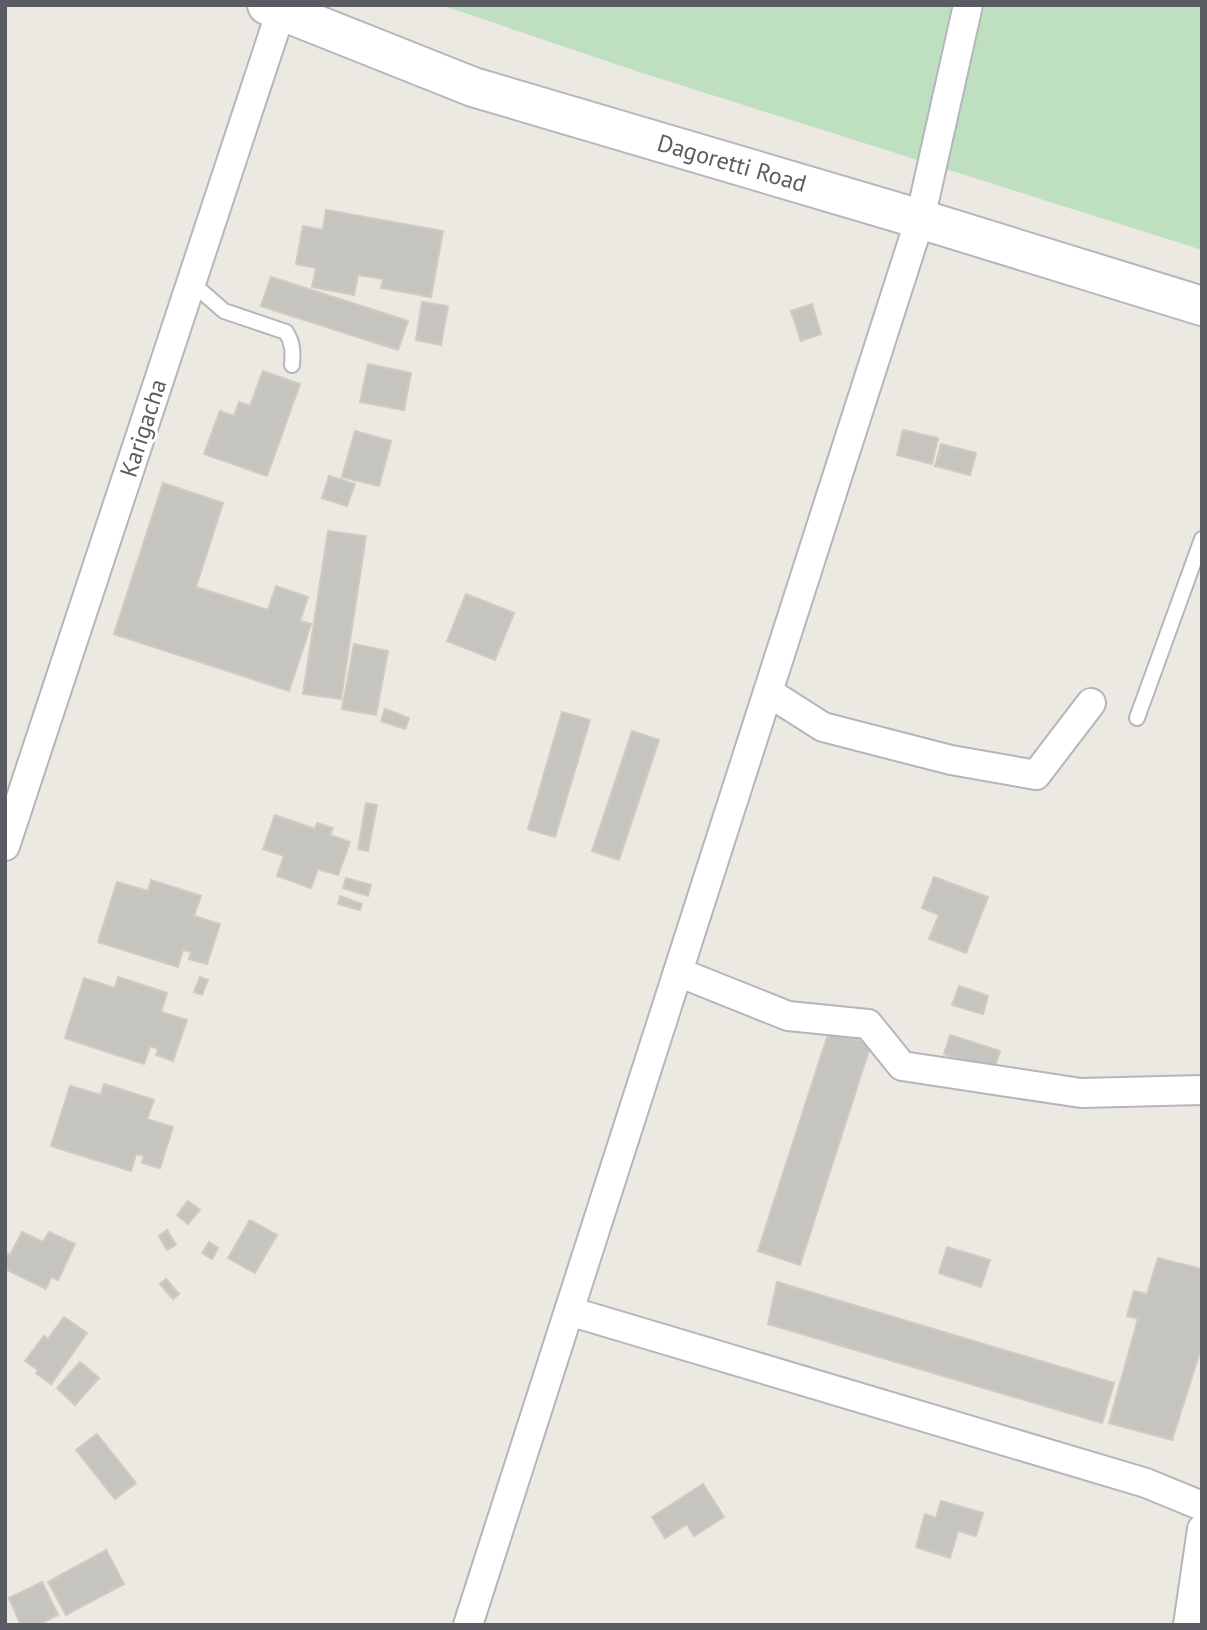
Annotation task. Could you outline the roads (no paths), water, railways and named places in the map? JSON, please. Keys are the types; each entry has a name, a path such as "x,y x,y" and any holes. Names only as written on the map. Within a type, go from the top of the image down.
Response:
{"main road":[{"name":"Dagoretti Road","path":"274,8 472,87 920,219 1202,306"}],"street":[{"path":"468,1625 920,219 968,5"},
{"name":"Karigacha","path":"5,846 191,282 274,8"},
{"path":"768,692 823,727 951,760 1035,775 1091,703"},
{"path":"678,972 788,1016 868,1024 902,1066 1081,1094 1202,1090"},
{"path":"569,1311 1146,1483 1195,1495"},
{"path":"1188,1625 1202,1529"}],"lane":[{"path":"191,282 224,312 286,332 293,350 292,365"},
{"path":"1137,718 1202,539"}]}
